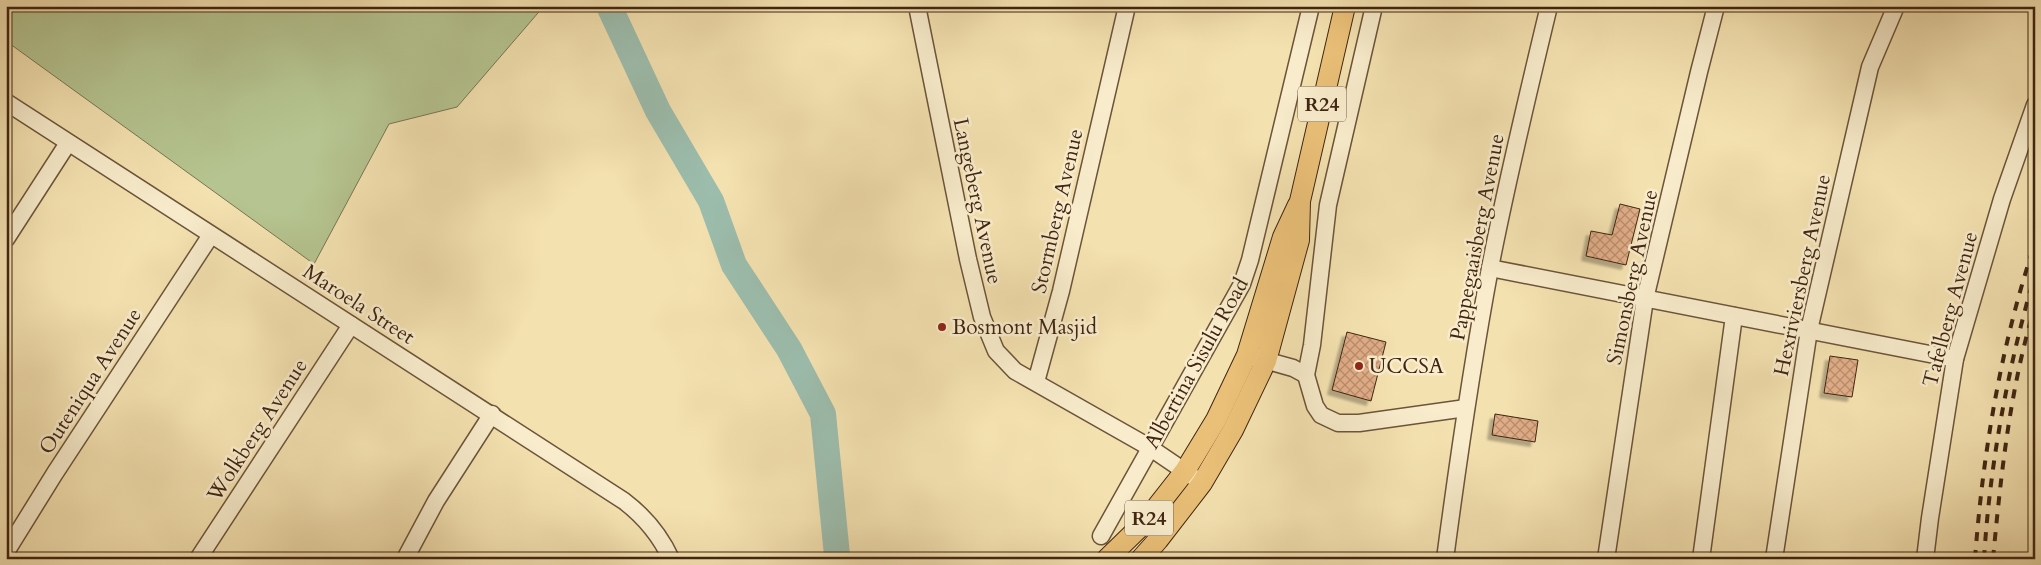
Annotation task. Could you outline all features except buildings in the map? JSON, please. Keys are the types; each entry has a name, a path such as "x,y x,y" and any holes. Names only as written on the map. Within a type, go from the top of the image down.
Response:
{"main road":[{"name":"Albertina Sisulu Road","path":"1141,559 1158,540 1202,482 1233,430 1299,240 1300,201 1345,6"},
{"name":"Albertina Sisulu Road","path":"1107,559 1145,522 1185,471 1257,358"}],"street":[{"name":"Langeberg Avenue","path":"918,6 968,259 982,318 996,351 1003,360 1015,371 1036,382"},
{"name":"Stormberg Avenue","path":"1036,382 1061,291 1126,6"},
{"name":"Albertina Sisulu Road","path":"1101,536 1242,284 1250,260 1311,6"},
{"path":"1374,6 1328,205 1312,345 1306,375 1315,406 1321,415 1338,423 1359,423 1466,408 1445,559"},
{"name":"Pappegaaisberg Avenue","path":"1466,408 1490,268 1514,153 1549,6"},
{"name":"Simonsberg Avenue","path":"1606,559 1645,299 1698,72 1716,6"},
{"name":"Hexriviersberg Avenue","path":"1774,559 1809,330 1870,68 1896,6"},
{"name":"Maroela Street","path":"6,102 133,183 210,235 492,414 637,511 652,527 671,559"},
{"name":"Tafelberg Avenue","path":"1925,559 1931,508 1955,359 2002,199 2035,105"},
{"path":"6,239 68,143"},
{"name":"Outeniqua Avenue","path":"6,552 55,473 210,235"},
{"path":"1490,268 1955,359"},
{"path":"1701,559 1734,316"},
{"name":"Wolkberg Avenue","path":"198,559 351,325"},
{"path":"1257,358 1293,368 1306,375"},
{"path":"1036,382 1150,447 1202,482"},
{"path":"405,559 436,501 492,414"}],"green space":[{"path":"6,6 544,6 457,107 389,124 314,264 6,41"}],"waterway":[{"path":"609,6 658,111 711,201 734,265 789,349 823,414 837,555"},
{"path":"837,555 838,559"}],"railway":[{"path":"1975,559 1983,478 1995,399 2012,320 2035,243"},
{"path":"1984,559 1991,487 2002,415 2016,344 2035,274"},
{"path":"1993,559 2003,463 2013,400 2026,337 2035,306"}],"place":[{"name":"Bosmont Masjid","path":"942,327"},
{"name":"UCCSA","path":"1359,366"}]}
